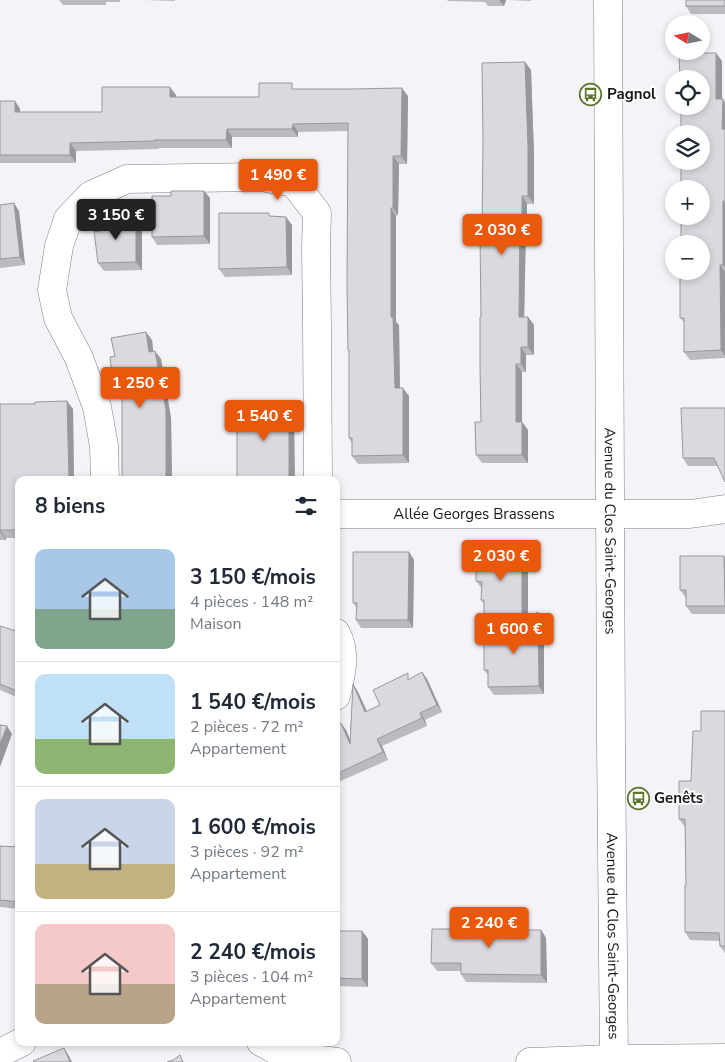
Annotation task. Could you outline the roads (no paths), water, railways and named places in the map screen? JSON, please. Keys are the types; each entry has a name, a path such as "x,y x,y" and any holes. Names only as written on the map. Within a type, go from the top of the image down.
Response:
{"street":[{"name":"Avenue du Clos Saint-Georges","path":"608,0 614,1061"},
{"path":"105,476 104,446 97,407 79,358 58,318 52,290 59,246 68,219 91,195 127,178 261,177 294,183 317,213 318,476"},
{"name":"Allée Georges Brassens","path":"340,514 690,514 725,509"},
{"path":"340,644 342,670 340,679"},
{"path":"0,1053 15,1046"},
{"path":"268,1046 287,1056 338,1062"},
{"path":"530,1062 725,1058"}],"place":[{"name":"Pagnol","path":"591,94"},
{"name":"Genêts","path":"638,798"}]}
